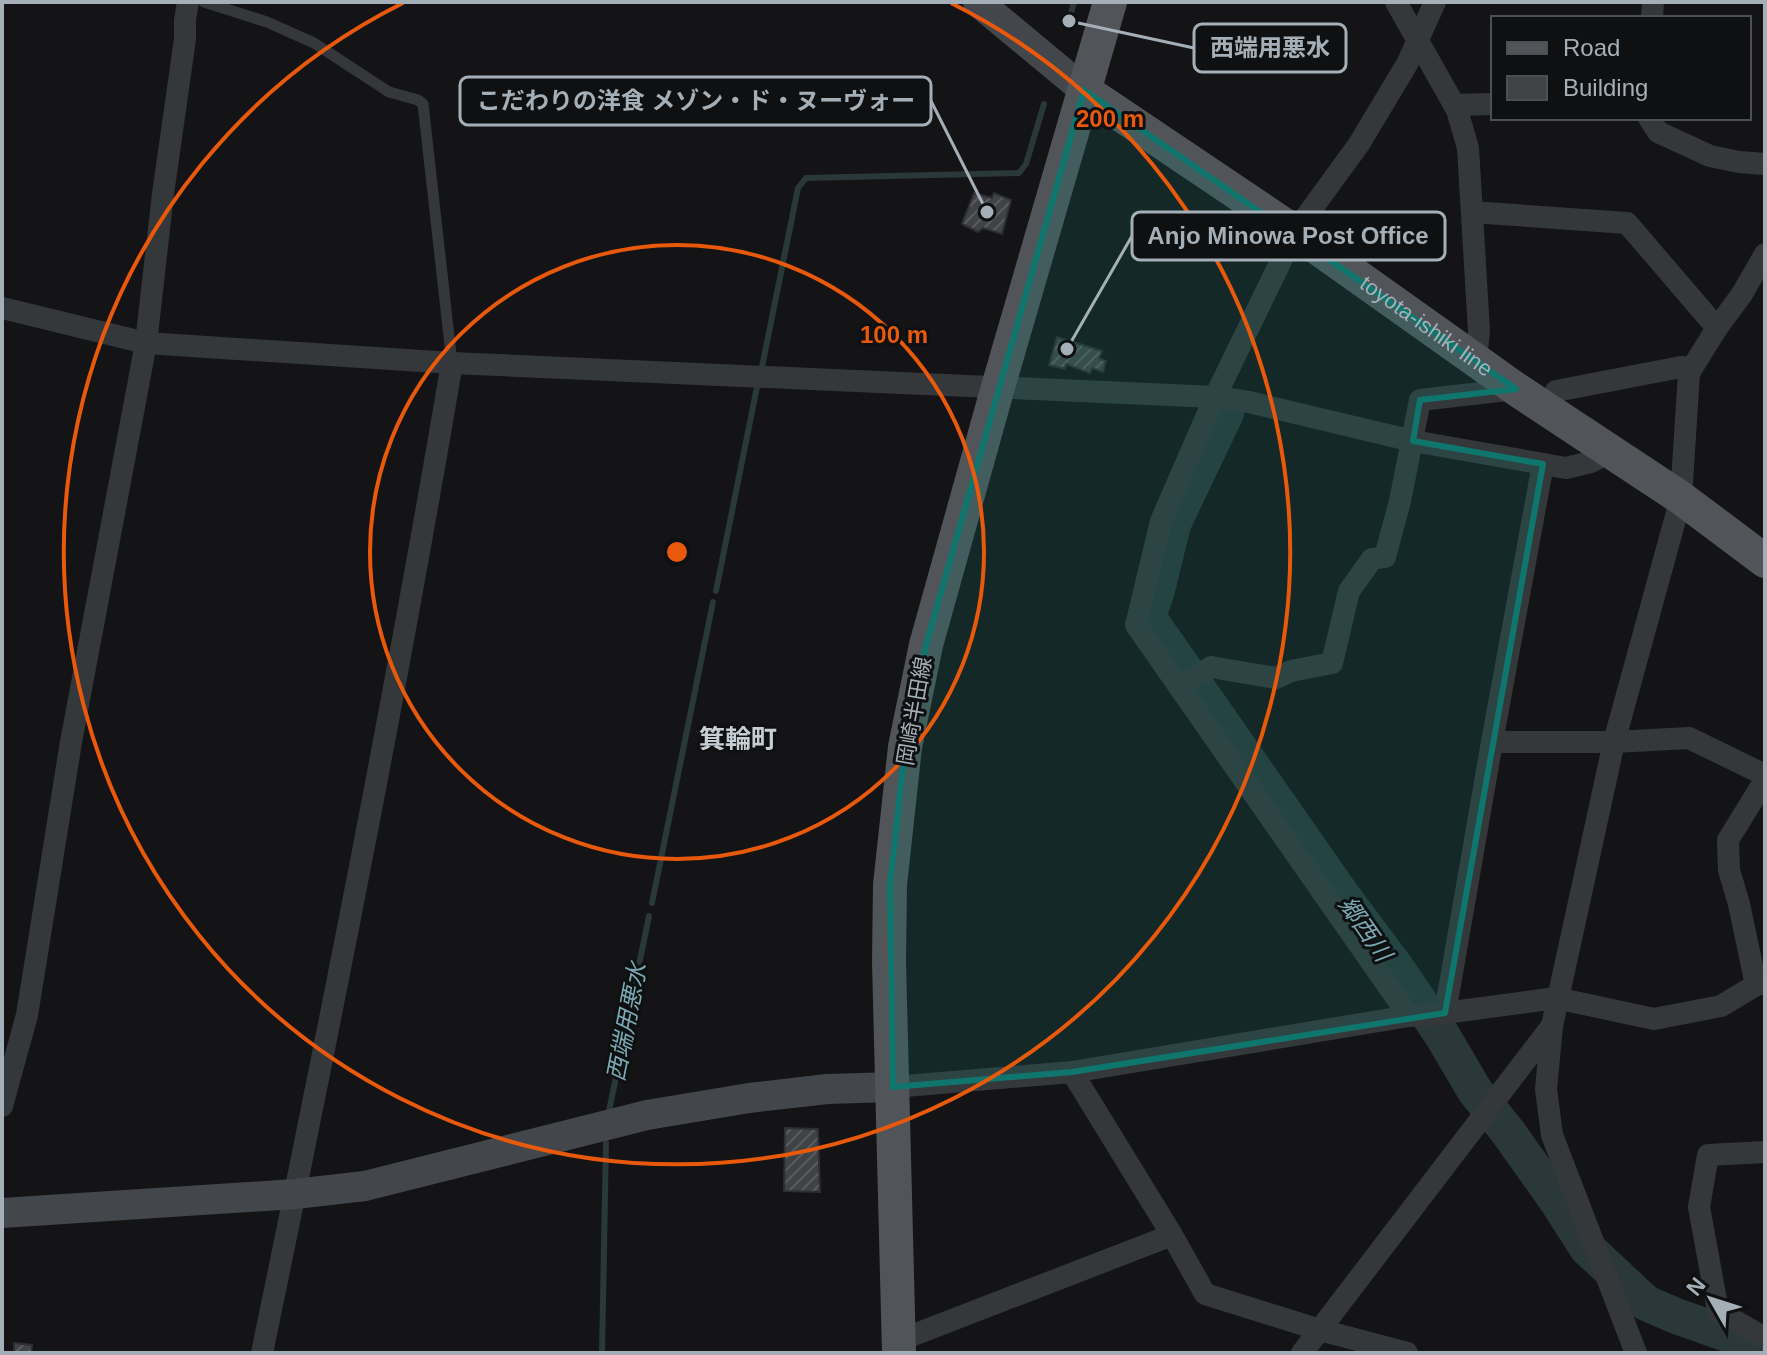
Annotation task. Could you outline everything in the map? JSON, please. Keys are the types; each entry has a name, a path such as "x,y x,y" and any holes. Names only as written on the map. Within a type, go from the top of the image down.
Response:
{"main road":[{"path":"1084,90 1110,2"},
{"name":"toyota-ishiki line","path":"1084,90 1295,232 1516,389 1681,498 1765,561"},
{"name":"岡崎半田線","path":"898,1347 889,962 890,885 905,747 926,645 1084,90"}],"street":[{"path":"2,1106 27,1015 71,742 146,343 188,2"},
{"path":"978,2 1084,90"},
{"path":"1396,2 1454,105 1468,148 1479,331 1476,360"},
{"path":"1409,1016 1136,625 1161,521 1215,397 1295,232 1359,144 1407,64 1435,2"},
{"path":"1454,105 1491,104"},
{"path":"1650,120 1658,132 1710,156 1765,164"},
{"path":"1472,212 1627,223 1717,328"},
{"path":"1636,1353 1552,1135 1546,1089 1552,1026 1614,742 1681,498 1689,373 1765,254"},
{"path":"2,308 146,343 452,363 1215,397 1249,402 1413,441 1566,468 1591,462 1611,452"},
{"path":"262,1353 422,538 452,363"},
{"path":"1546,409 1556,391 1681,367 1692,368"},
{"path":"1179,687 1211,667 1276,678 1291,671 1332,663 1349,591 1372,559 1385,557 1400,501 1420,400 1516,389"},
{"path":"1445,1013 1543,464"},
{"path":"2,1213 295,1194 365,1186 647,1115 749,1098 827,1089 893,1087 1072,1072 1409,1016 1556,998 1654,1019 1721,1006 1760,984 1729,870 1728,840 1765,778 1689,738 1614,742 1492,742"},
{"path":"1302,1353 1552,1026"},
{"path":"1072,1072 1205,1294 1407,1353"},
{"path":"1765,1152 1708,1155 1699,1207 1718,1311 1765,1338"},
{"path":"898,1347 1172,1235"}],"lane":[{"path":"204,2 267,22 314,43 389,92 423,104 452,363"}],"highlighted area":[{"path":"1084,90 1516,389 1420,400 1413,441 1543,464 1445,1013 1072,1072 893,1087 890,885 905,747 926,645"}],"building":[{"path":"974,193 992,198 994,193 1011,200 1002,234 983,228 978,232 962,224"},
{"path":"1057,337 1102,351 1099,358 1106,361 1103,372 1092,368 1090,373 1066,364 1065,369 1049,365"},
{"path":"785,1128 818,1129 820,1192 784,1191"},
{"path":"14,1343 32,1345 31,1353 14,1353"}],"waterway":[{"name":"西端用悪水","path":"1069,21 1074,2"},
{"name":"西端用悪水","path":"762,367 798,188 806,178 1019,173 1026,164 1044,104"},
{"name":"西端用悪水","path":"716,591 757,387"},
{"name":"郷西川","path":"1226,413 1173,524 1148,617 1395,966 1475,1091 1508,1132 1587,1248 1646,1303 1733,1336 1765,1352"},
{"name":"西端用悪水","path":"652,903 713,602"},
{"name":"西端用悪水","path":"608,1116 649,916"},
{"name":"西端用悪水","path":"602,1353 606,1143"}],"place":[{"name":"西端用悪水","path":"1069,21"},
{"name":"こだわりの洋食 メゾン・ド・ヌーヴォー","path":"987,212"},
{"name":"Anjo Minowa Post Office","path":"1067,349"}],"district":[{"name":"箕輪町","path":"738,739"}]}
